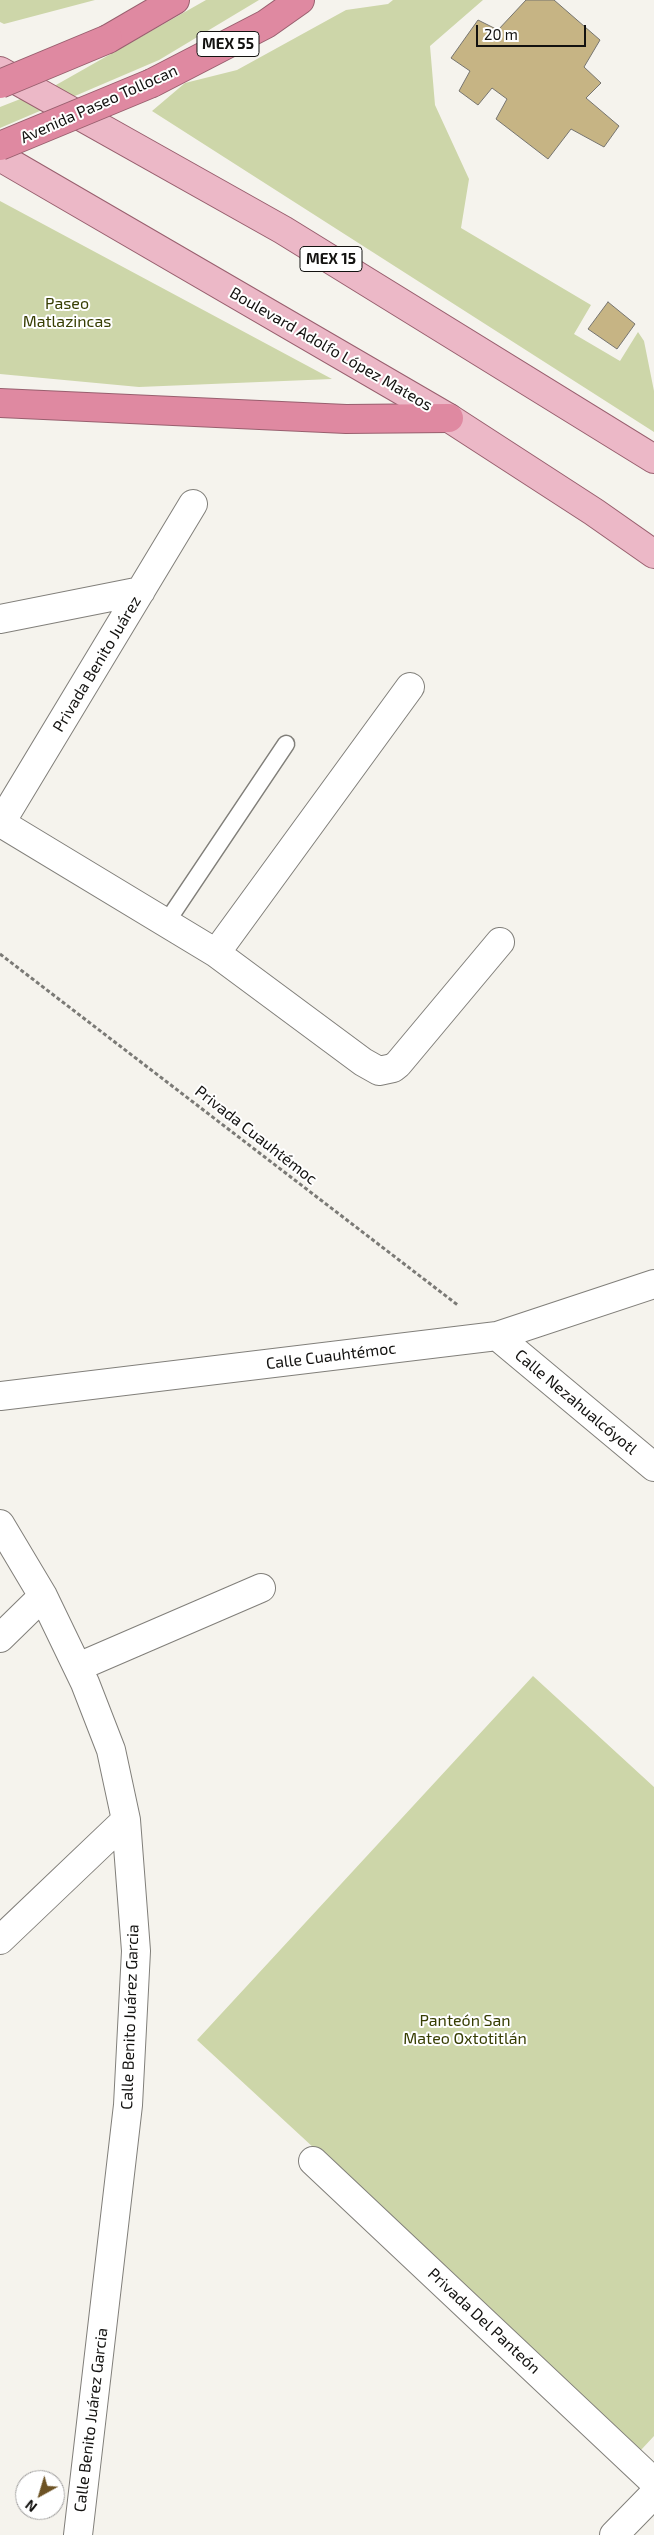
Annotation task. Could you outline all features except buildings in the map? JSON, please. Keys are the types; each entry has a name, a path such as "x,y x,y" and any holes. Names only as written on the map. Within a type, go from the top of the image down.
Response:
{"highway":[{"path":"0,84 108,39 156,8 175,0"},
{"name":"Avenida Paseo Tollocan","path":"0,146 152,83 266,24 300,0"},
{"path":"0,403 346,419 449,418"}],"main road":[{"name":"MEX 15","path":"0,71 283,230 654,460"},
{"name":"Boulevard Adolfo López Mateos","path":"0,157 449,418 594,512 654,554"}],"street":[{"name":"Privada Benito Juárez","path":"0,823 193,504"},
{"path":"0,618 141,591"},
{"path":"216,953 410,687"},
{"path":"0,823 216,953 363,1062 379,1071 392,1068 398,1064 500,942"},
{"name":"Calle Cuauhtémoc","path":"0,1396 498,1336 654,1284"},
{"name":"Calle Nezahualcóyotl","path":"498,1336 654,1468"},
{"name":"Calle Benito Juárez Garcia","path":"0,1524 42,1596 78,1668 111,1750 126,1820 136,1951 128,2105 78,2535"},
{"path":"78,1668 261,1588"},
{"path":"0,1638 42,1596"},
{"path":"0,1940 126,1820"},
{"name":"Privada Del Panteón","path":"313,2161 654,2482"},
{"path":"614,2535 654,2494"}],"lane":[{"path":"166,923 286,744"}],"path":[{"name":"Privada Cuauhtémoc","path":"0,954 498,1336"}],"green space":[{"path":"0,0 95,0 4,24 0,22"},
{"path":"206,0 259,0 159,60 0,128 0,107 56,85"},
{"path":"393,0 483,0 430,46 435,105 469,179 461,228 591,305 574,334 620,361 638,332 644,341 654,391 654,432 152,111 185,83 237,70 346,10 388,4"},
{"name":"Paseo Matlazincas","path":"0,201 332,379 139,387 0,374"},
{"name":"Panteón San Mateo Oxtotitlán","path":"533,1676 654,1787 654,2436 641,2450 197,2040"}]}
